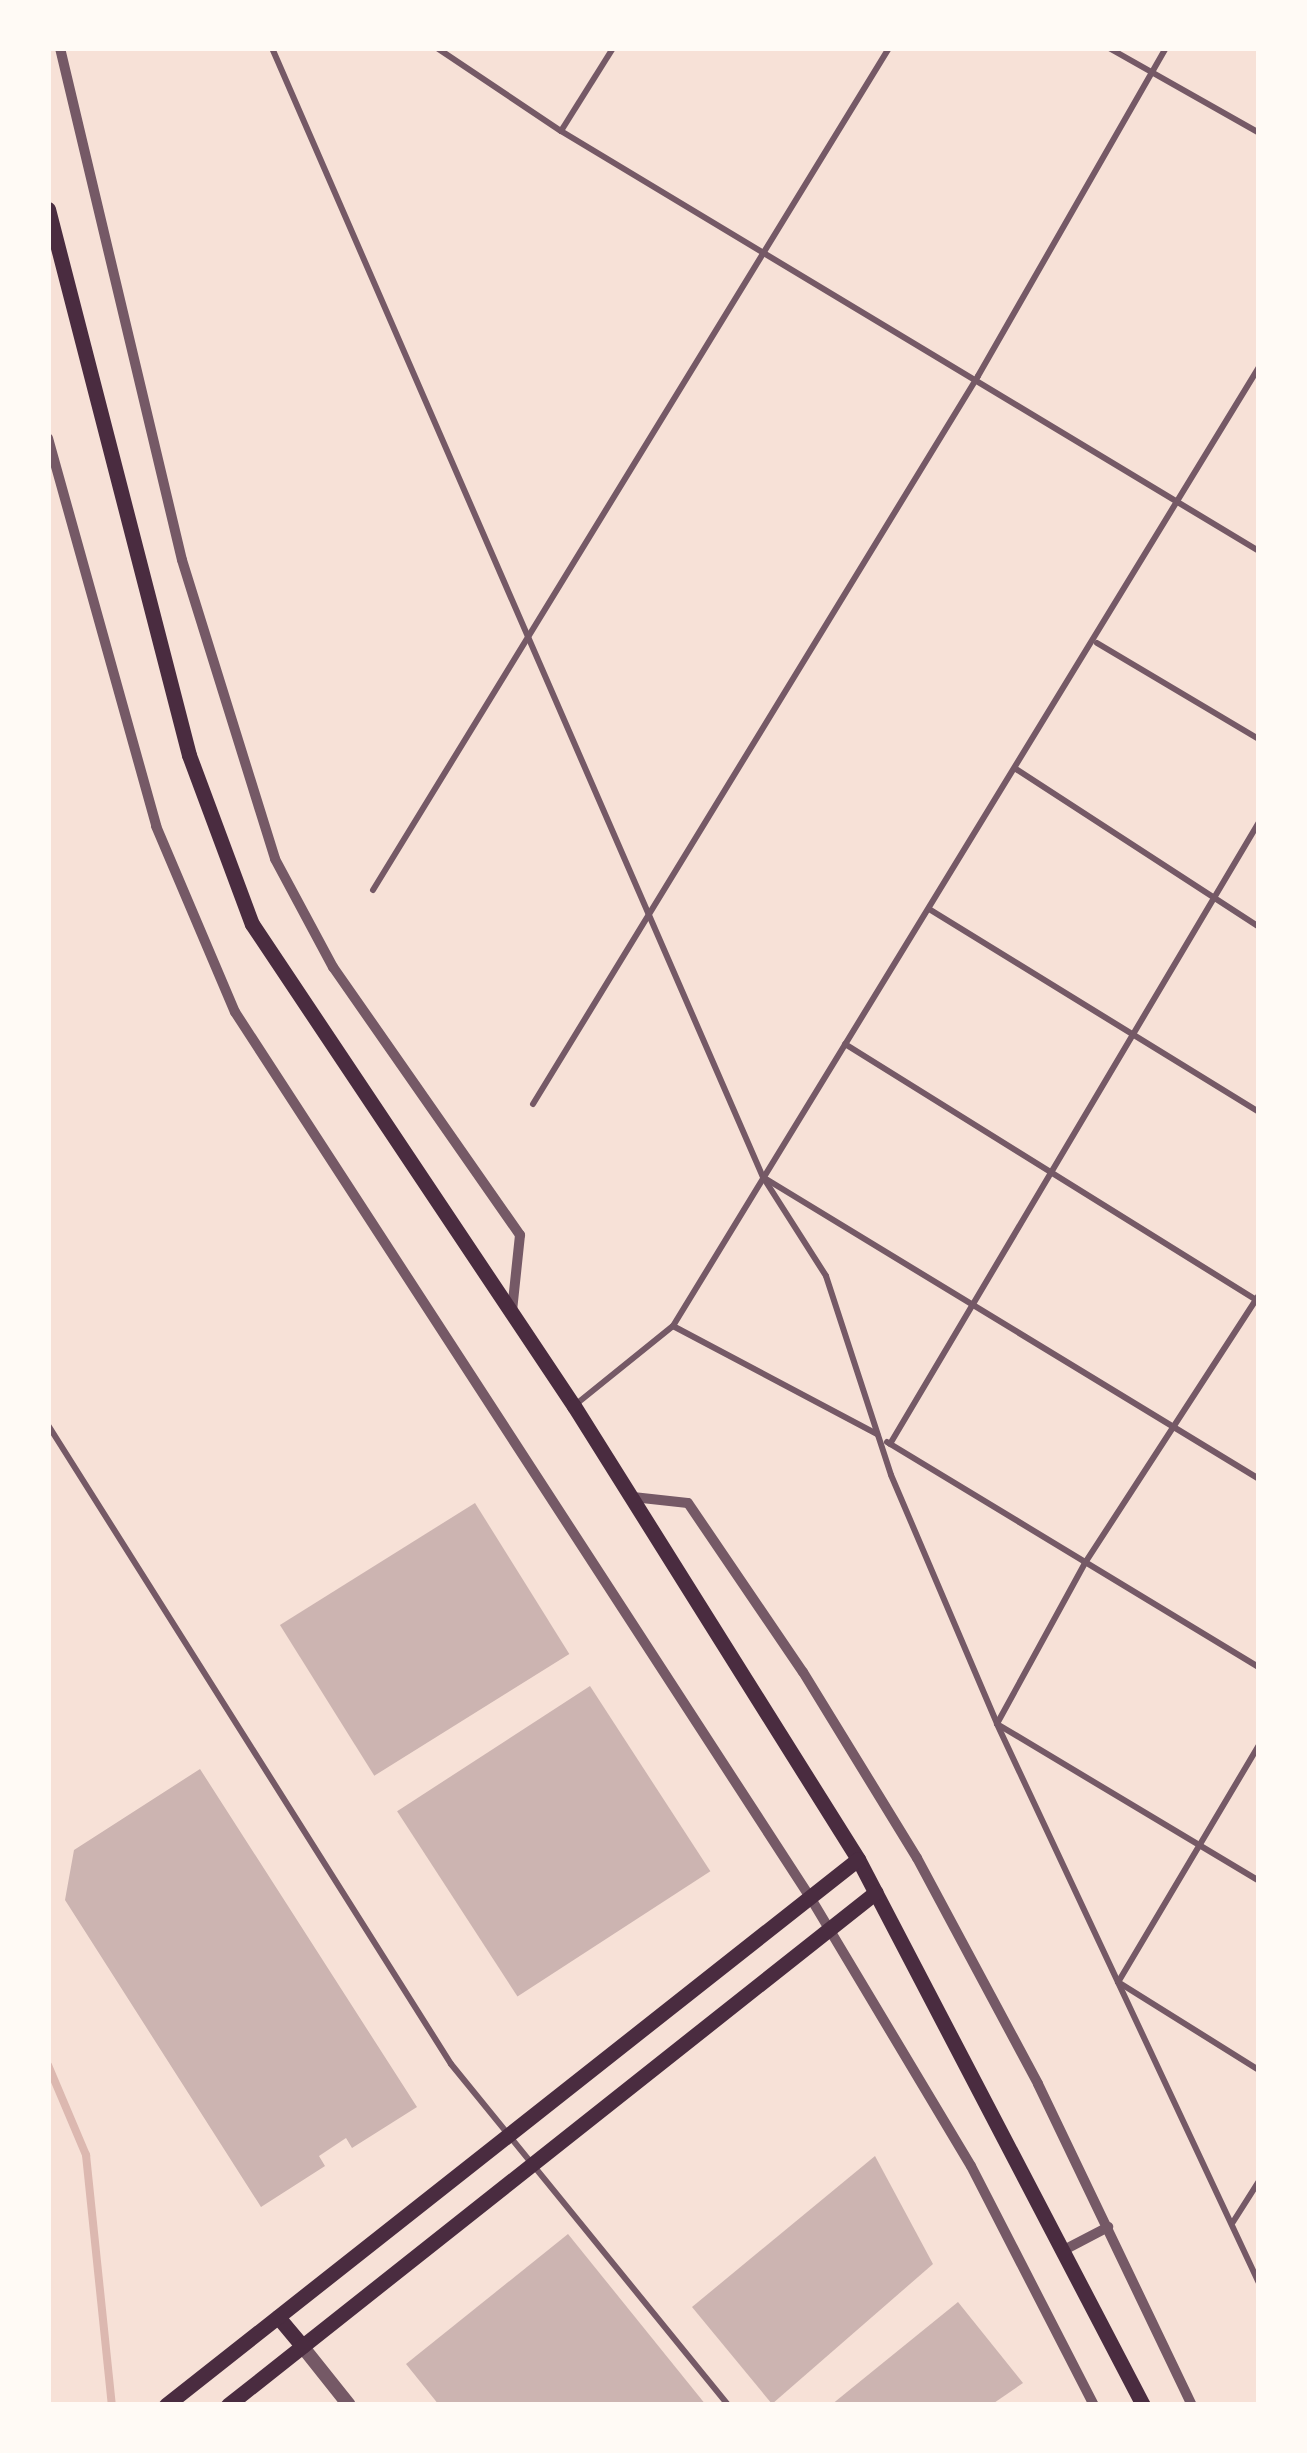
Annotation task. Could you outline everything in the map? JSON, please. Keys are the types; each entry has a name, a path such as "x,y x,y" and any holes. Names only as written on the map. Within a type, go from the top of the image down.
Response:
{"main road":[{"path":"48,209 189,755 227,873 285,981 574,1406 858,1859 1143,2405"},
{"path":"166,2405 858,1859"},
{"path":"227,2405 876,1892"},
{"path":"278,2317 302,2346"}],"street":[{"path":"60,48 182,560 274,859 333,968 520,1235 512,1311"},
{"path":"48,438 156,826 235,1012 830,1928 971,2166 1094,2405"},
{"path":"633,1497 688,1503 803,1672 917,1858 1108,2227 1192,2405"},
{"path":"1064,2249 1108,2227"},
{"path":"302,2346 349,2405"}],"lane":[{"path":"272,48 763,1177 826,1276 879,1436 997,1724 1259,2283"},
{"path":"437,48 562,131 978,376 1259,551"},
{"path":"562,131 613,48"},
{"path":"373,890 529,646 768,256 889,48"},
{"path":"1109,48 1259,133"},
{"path":"533,1104 978,376 1166,48"},
{"path":"574,1406 674,1326 928,908 1097,643 1259,367"},
{"path":"1097,643 1259,739"},
{"path":"1016,769 1259,927"},
{"path":"890,1444 1259,822"},
{"path":"928,908 1259,1112"},
{"path":"844,1044 1056,1170 1258,1299 1085,1563 997,1724"},
{"path":"763,1177 974,1300 1259,1479"},
{"path":"674,1326 879,1436 1259,1667"},
{"path":"48,1425 452,2064 728,2405"},
{"path":"997,1724 1259,1881"},
{"path":"1118,1982 1259,1745"},
{"path":"1118,1982 1259,2070"},
{"path":"1233,2222 1259,2181"}],"building":[{"path":"475,1503 569,1654 374,1776 280,1625"},
{"path":"590,1686 710,1871 517,1997 397,1811"},
{"path":"200,1769 417,2107 352,2148 346,2138 319,2156 325,2166 261,2207 65,1900 74,1850"},
{"path":"875,2156 933,2264 772,2404 692,2307"},
{"path":"568,2234 706,2405 439,2405 406,2364"},
{"path":"958,2302 1023,2383 991,2405 831,2405"}],"waterway":[{"path":"48,2065 86,2155 112,2405"}]}
